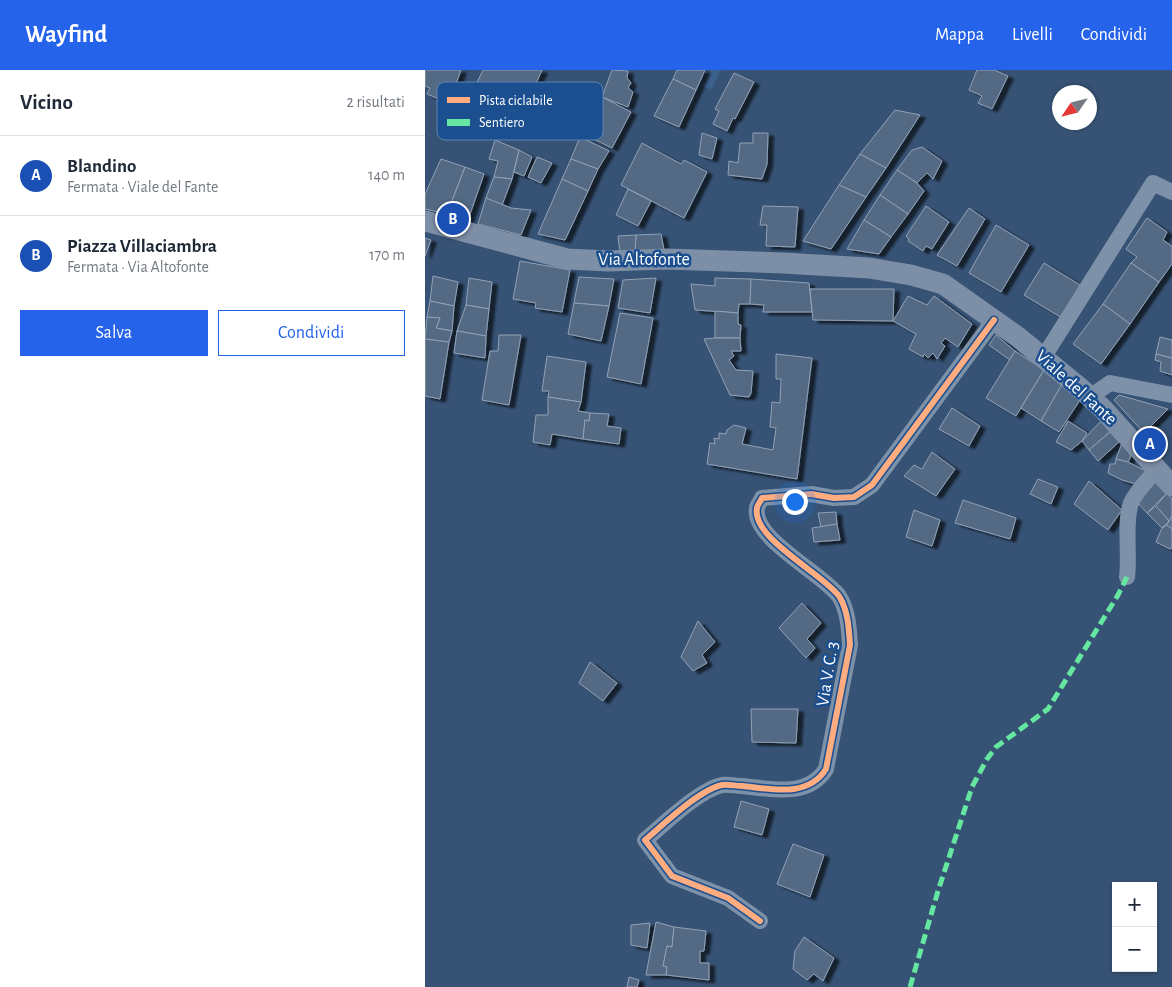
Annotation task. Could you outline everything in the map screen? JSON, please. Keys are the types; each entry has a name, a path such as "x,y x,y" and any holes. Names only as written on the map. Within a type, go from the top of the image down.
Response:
{"main road":[{"name":"Via Altofonte","path":"425,221 567,259 608,262 667,259 783,262 869,268 911,275 943,284 994,320"},
{"name":"Viale del Fante","path":"994,320 1043,358 1104,410 1172,486"}],"street":[{"path":"1043,358 1153,183 1172,192"},
{"name":"Via V. C. 3","path":"760,921 728,898 672,876 645,840 705,792 723,784 770,789 796,789 807,786 820,778 826,769 850,644 846,611 839,597 828,585 766,534 758,522 757,508 762,498 811,494 833,498 854,497 872,485 994,320"},
{"path":"1089,397 1110,383 1172,395"},
{"path":"1127,577 1129,565 1128,518 1131,502 1157,469"}],"water":[{"path":"711,70 721,70 711,90 702,84"}],"building":[{"path":"425,70 461,70 457,82 437,82 437,98 427,94 430,88 425,86"},
{"path":"483,70 542,70 537,82 477,82"},
{"path":"612,70 628,71 627,78 631,83 628,88 633,92 628,107 603,97"},
{"path":"677,70 705,70 696,90 673,79"},
{"path":"977,70 994,70 1008,76 992,109 978,103 982,96 969,90"},
{"path":"734,73 754,82 727,131 713,124 719,111 715,109"},
{"path":"673,79 696,90 679,127 654,116"},
{"path":"603,98 631,112 612,148 595,140 603,140"},
{"path":"895,110 920,115 886,168 860,154"},
{"path":"702,133 717,138 712,159 699,155"},
{"path":"753,133 768,133 767,164 762,179 728,175 729,161 738,163 740,143 753,143"},
{"path":"495,140 519,150 512,179 494,177 498,161 489,159"},
{"path":"579,140 586,140 609,151 598,169 571,159"},
{"path":"642,143 681,164 684,160 707,172 684,218 621,185"},
{"path":"922,147 942,161 933,179 927,173 917,183 897,170 912,150"},
{"path":"519,150 532,157 524,176 514,172"},
{"path":"860,154 886,168 866,197 839,185"},
{"path":"537,157 552,163 541,183 528,177"},
{"path":"441,159 465,167 447,214 425,209 425,194"},
{"path":"571,159 598,169 588,191 562,179"},
{"path":"465,167 484,174 468,220 447,214"},
{"path":"897,170 917,183 924,191 908,214 880,195"},
{"path":"494,177 512,179 502,205 486,198"},
{"path":"562,179 588,191 565,240 538,234"},
{"path":"839,185 866,197 831,249 803,241"},
{"path":"628,189 651,201 638,226 616,215"},
{"path":"880,195 908,214 891,237 864,220"},
{"path":"486,198 511,208 531,210 521,235 478,224"},
{"path":"763,206 798,207 795,247 766,246 767,225 760,225"},
{"path":"926,206 949,222 932,249 926,246 923,251 908,241 909,239 906,236"},
{"path":"969,208 985,219 957,266 937,255"},
{"path":"1147,218 1167,232 1163,240 1172,246 1172,264 1159,282 1131,263 1137,257 1126,249"},
{"path":"864,220 891,237 879,254 847,249"},
{"path":"996,225 1029,245 1001,292 969,273"},
{"path":"661,234 664,250 635,251 636,235"},
{"path":"636,235 635,251 620,253 618,236"},
{"path":"425,238 431,240 425,256"},
{"path":"520,261 570,270 562,312 535,308 536,303 513,299"},
{"path":"1044,263 1080,285 1062,318 1024,295"},
{"path":"1131,263 1159,282 1130,324 1103,304"},
{"path":"433,276 458,282 454,306 430,301"},
{"path":"579,277 614,279 609,306 574,303"},
{"path":"469,278 492,282 489,309 466,305"},
{"path":"656,278 650,313 618,308 623,280"},
{"path":"715,278 751,279 750,304 739,304 738,313 695,310 691,284 715,286"},
{"path":"751,279 809,283 812,312 763,312 764,305 750,304"},
{"path":"810,289 894,289 893,321 813,320"},
{"path":"908,296 927,305 934,296 972,324 958,347 945,338 941,343 945,346 937,359 933,353 928,358 924,354 923,357 909,349 916,334 893,321"},
{"path":"430,301 454,306 452,331 436,328 440,318 427,317"},
{"path":"574,303 609,306 601,341 568,334"},
{"path":"1103,304 1130,324 1101,364 1073,344"},
{"path":"466,305 489,309 486,336 457,331"},
{"path":"715,311 738,313 738,324 741,325 740,338 715,338"},
{"path":"620,313 653,318 641,384 607,377"},
{"path":"427,317 440,318 436,328 452,331 449,342 425,339"},
{"path":"457,331 486,336 485,358 454,353"},
{"path":"499,335 521,335 509,405 482,400 490,351 498,351"},
{"path":"996,335 1015,351 1010,360 989,345"},
{"path":"1160,337 1172,340 1172,358 1156,354"},
{"path":"740,338 741,351 731,351 734,356 729,360 736,370 753,371 749,397 730,395 704,339"},
{"path":"425,339 449,342 440,399 425,396"},
{"path":"1015,351 1044,370 1016,416 986,398"},
{"path":"776,354 812,358 797,479 707,464 710,443 715,444 714,438 719,439 719,433 726,434 727,430 734,425 746,428 742,444 773,450 776,428 770,427 772,402 780,403 781,379 776,379"},
{"path":"1156,354 1172,358 1172,375 1160,371 1161,362 1155,360"},
{"path":"547,356 586,362 581,402 548,397 549,391 542,391"},
{"path":"1044,370 1062,384 1041,421 1021,408"},
{"path":"1062,384 1080,400 1059,432 1041,421"},
{"path":"1119,395 1168,409 1144,433 1114,400"},
{"path":"548,397 581,402 578,411 590,413 589,421 585,420 583,439 552,434 550,445 533,442 536,415 548,415"},
{"path":"952,408 980,426 969,446 939,429"},
{"path":"590,413 609,414 607,426 621,428 619,444 583,439 585,420 589,421"},
{"path":"1068,421 1087,433 1082,441 1071,450 1056,442"},
{"path":"1101,421 1110,432 1089,450 1082,441"},
{"path":"1110,432 1119,442 1098,461 1089,450"},
{"path":"1122,443 1131,456 1128,462 1116,459"},
{"path":"932,452 955,469 936,496 904,476 914,465 922,469"},
{"path":"1116,459 1128,462 1146,471 1139,485 1108,473 1110,464 1115,464"},
{"path":"1038,479 1058,487 1051,504 1030,494"},
{"path":"1155,479 1167,493 1147,513 1137,502"},
{"path":"1089,481 1122,510 1108,530 1074,504"},
{"path":"1167,493 1172,499 1172,516 1169,521 1156,506"},
{"path":"963,500 1016,518 1010,539 955,523"},
{"path":"1156,506 1169,521 1162,528 1147,513"},
{"path":"914,510 940,520 932,546 906,537"},
{"path":"836,512 837,524 821,527 818,513"},
{"path":"1172,516 1172,529 1167,525"},
{"path":"837,524 840,540 814,542 812,528"},
{"path":"1167,525 1172,529 1172,548 1170,549 1156,542 1162,528"},
{"path":"802,603 821,623 807,639 815,648 806,658 779,628"},
{"path":"698,621 715,642 702,655 707,663 693,671 681,657"},
{"path":"590,662 617,683 603,701 579,683"},
{"path":"751,709 798,709 796,743 752,742"},
{"path":"741,801 769,809 762,835 734,827"},
{"path":"793,844 824,855 810,897 777,884"},
{"path":"656,922 674,927 672,947 667,946 663,966 667,967 666,975 646,975"},
{"path":"650,923 647,948 631,945 631,925"},
{"path":"674,927 706,931 704,951 700,951 700,963 709,963 709,980 666,975 667,967 663,966 667,946 672,947"},
{"path":"804,937 834,958 823,981 814,974 807,980 793,969 795,951"},
{"path":"629,977 639,980 637,987 627,987"}],"marked path":[{"path":"910,987 938,891 972,787 987,759 996,747 1048,709 1118,595 1127,577"}],"cycle path":[{"path":"760,921 728,898 672,876 645,840 682,808 713,788 727,785 788,790 809,784 826,769 850,645 846,613 839,596 789,555 765,531 758,519 757,508 762,498 811,494 834,498 854,497 872,485 994,320"}],"place":[{"name":"Piazza Villaciambra","path":"453,219"},
{"name":"Blandino","path":"1150,444"}]}
